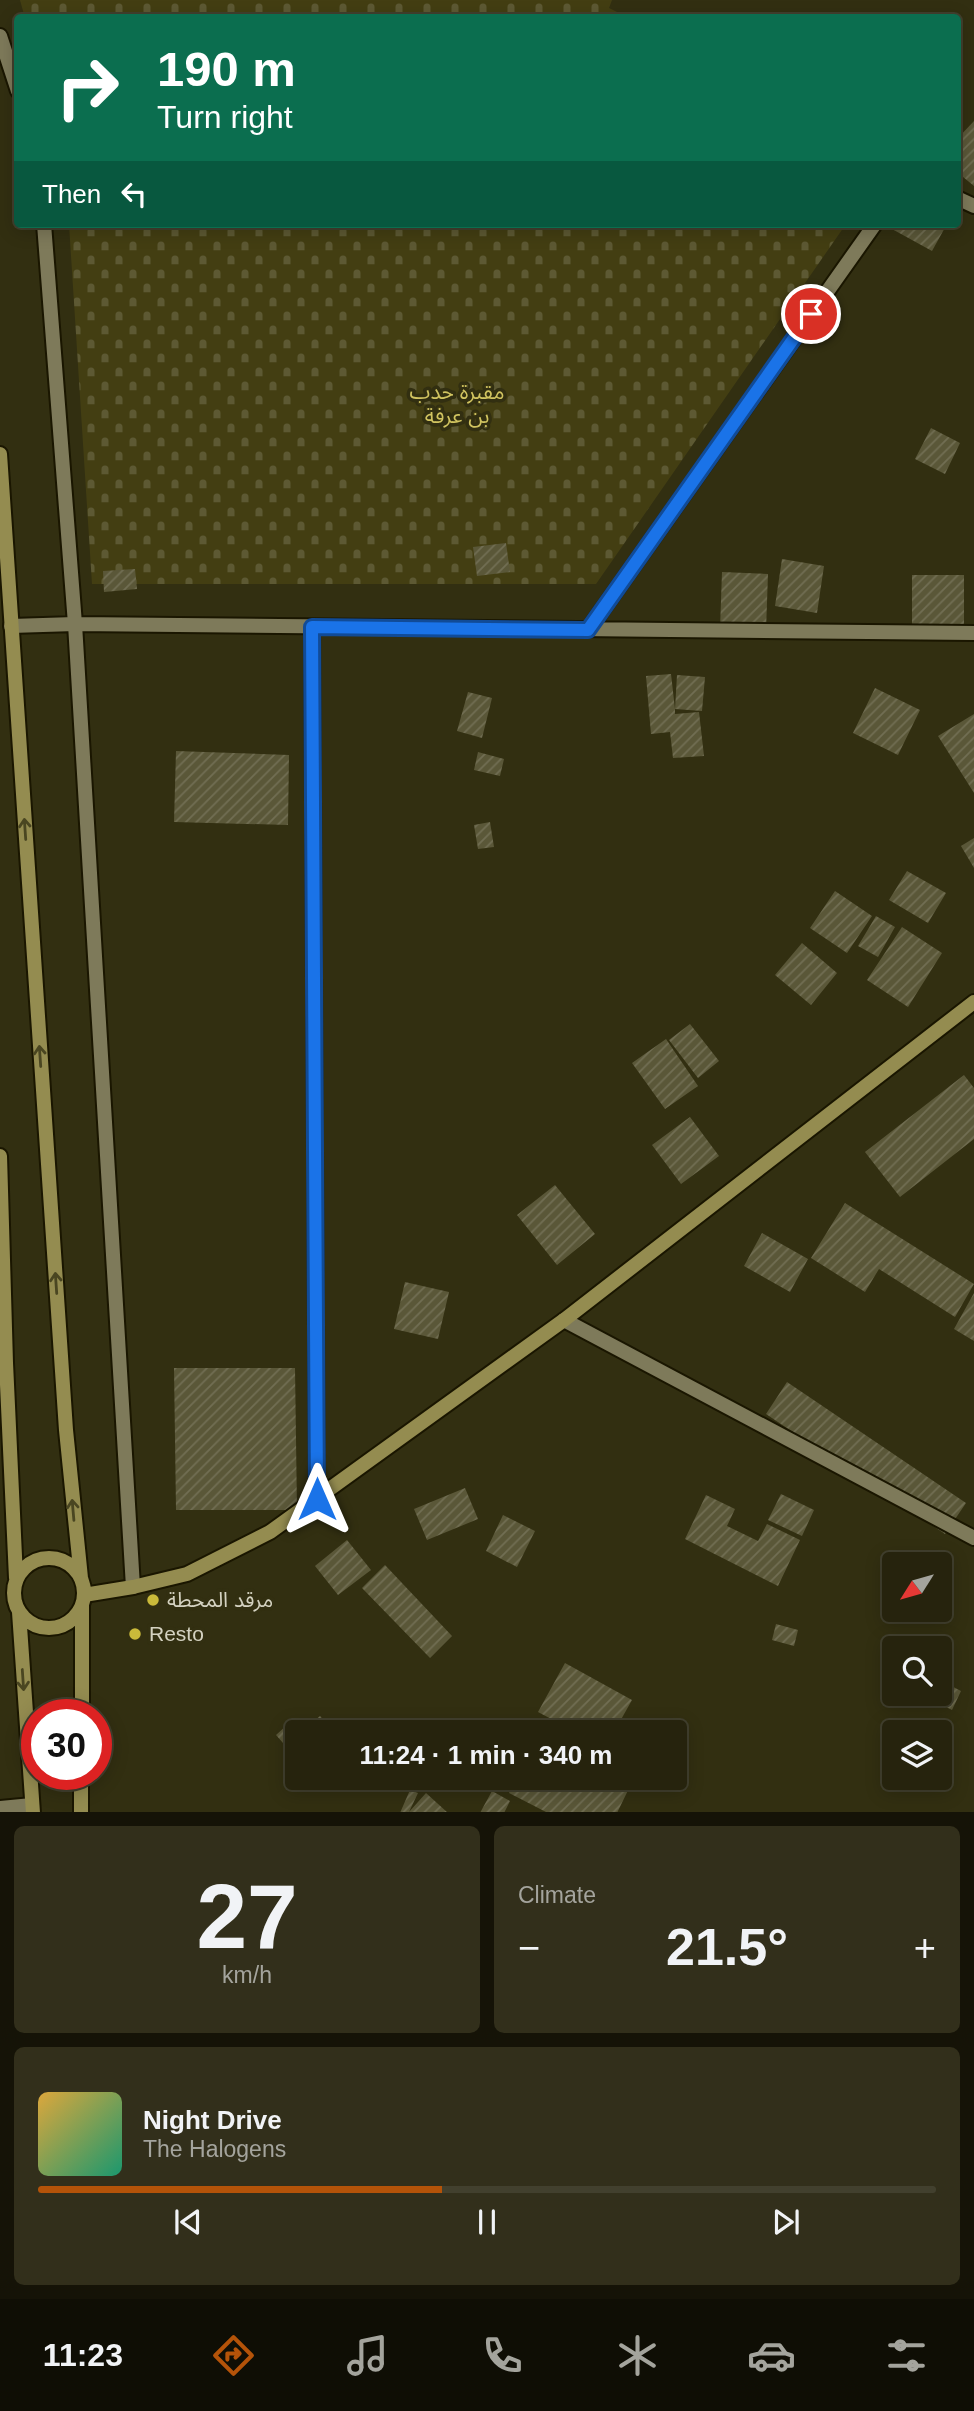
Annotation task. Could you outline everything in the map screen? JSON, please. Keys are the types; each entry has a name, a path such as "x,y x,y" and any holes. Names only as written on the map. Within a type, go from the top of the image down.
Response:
{"main road":[{"path":"0,454 65,1430 83,1600 82,1699"},
{"path":"19,1612 36,1626 58,1628 68,1623 83,1600 187,1574 270,1532 564,1320 974,1002"},
{"path":"0,1156 3,1363 16,1578 13,1595 19,1612 33,1809"},
{"path":"16,1578 29,1563 49,1557 68,1563 81,1578"},
{"path":"81,1790 81,1812"}],"street":[{"path":"0,36 14,79"},
{"path":"44,228 75,624 134,1587"},
{"path":"588,630 872,228"},
{"path":"11,626 75,624 974,633"},
{"path":"312,627 317,1499"},
{"path":"564,1320 974,1538"},
{"path":"0,1808 33,1809"}],"green space":[{"path":"20,0 612,0 609,8 621,14 24,14"},
{"name":"مقبرة حدب بن عرفة","path":"69,228 843,228 596,584 92,584"}],"building":[{"path":"974,121 974,186 961,175 961,135"},
{"path":"892,228 945,228 932,251"},
{"path":"931,428 960,443 945,474 915,459"},
{"path":"506,543 510,572 477,576 473,547"},
{"path":"782,559 824,566 817,613 775,606"},
{"path":"135,569 137,589 104,592 103,571"},
{"path":"722,572 768,574 766,631 720,629"},
{"path":"912,575 964,575 964,627 912,627"},
{"path":"671,674 675,714 699,712 704,756 673,758 670,732 651,734 646,676"},
{"path":"677,675 705,677 702,711 675,709"},
{"path":"875,688 920,710 898,755 853,733"},
{"path":"468,692 492,698 482,738 457,731"},
{"path":"974,714 974,793 938,736"},
{"path":"176,751 289,755 288,825 174,822"},
{"path":"478,752 504,759 500,776 474,770"},
{"path":"490,822 494,847 478,849 474,825"},
{"path":"974,838 974,868 961,846"},
{"path":"907,871 946,893 928,923 889,900"},
{"path":"835,891 872,916 847,953 810,928"},
{"path":"876,916 895,927 878,957 858,946"},
{"path":"902,927 942,953 908,1007 867,980"},
{"path":"802,943 837,973 811,1005 775,975"},
{"path":"690,1024 719,1061 698,1078 669,1040"},
{"path":"666,1039 698,1086 665,1109 632,1063"},
{"path":"964,1075 974,1088 974,1139 900,1197 865,1152"},
{"path":"690,1117 719,1156 681,1184 652,1145"},
{"path":"555,1185 595,1234 557,1265 517,1215"},
{"path":"845,1203 974,1284 955,1317 879,1269 865,1292 811,1258"},
{"path":"762,1233 808,1259 790,1292 744,1266"},
{"path":"405,1282 449,1292 438,1339 394,1329"},
{"path":"974,1293 974,1341 954,1329"},
{"path":"174,1368 295,1368 297,1510 176,1510"},
{"path":"787,1382 966,1503 945,1534 766,1414"},
{"path":"465,1488 478,1519 427,1540 414,1509"},
{"path":"781,1494 814,1510 802,1536 768,1520"},
{"path":"706,1495 735,1509 727,1526 758,1541 767,1524 800,1540 778,1586 685,1539"},
{"path":"503,1515 535,1531 517,1567 486,1551"},
{"path":"347,1540 371,1570 338,1595 315,1566"},
{"path":"385,1565 452,1636 430,1658 362,1588"},
{"path":"776,1624 798,1630 794,1646 772,1640"},
{"path":"565,1663 632,1700 621,1720 553,1720 538,1712"},
{"path":"952,1686 961,1691 952,1710 944,1706 952,1706"},
{"path":"285,1727 285,1745 276,1735"},
{"path":"410,1790 418,1793 409,1812 400,1812"},
{"path":"510,1790 628,1790 617,1812 546,1812 509,1793"},
{"path":"492,1791 510,1801 504,1812 481,1812"},
{"path":"426,1793 447,1812 409,1812"}],"place":[{"name":"مرقد المحطة","path":"153,1600"},
{"name":"Resto","path":"135,1634"}],"route":[{"path":"317,1499 312,627 588,630 811,314"}]}
